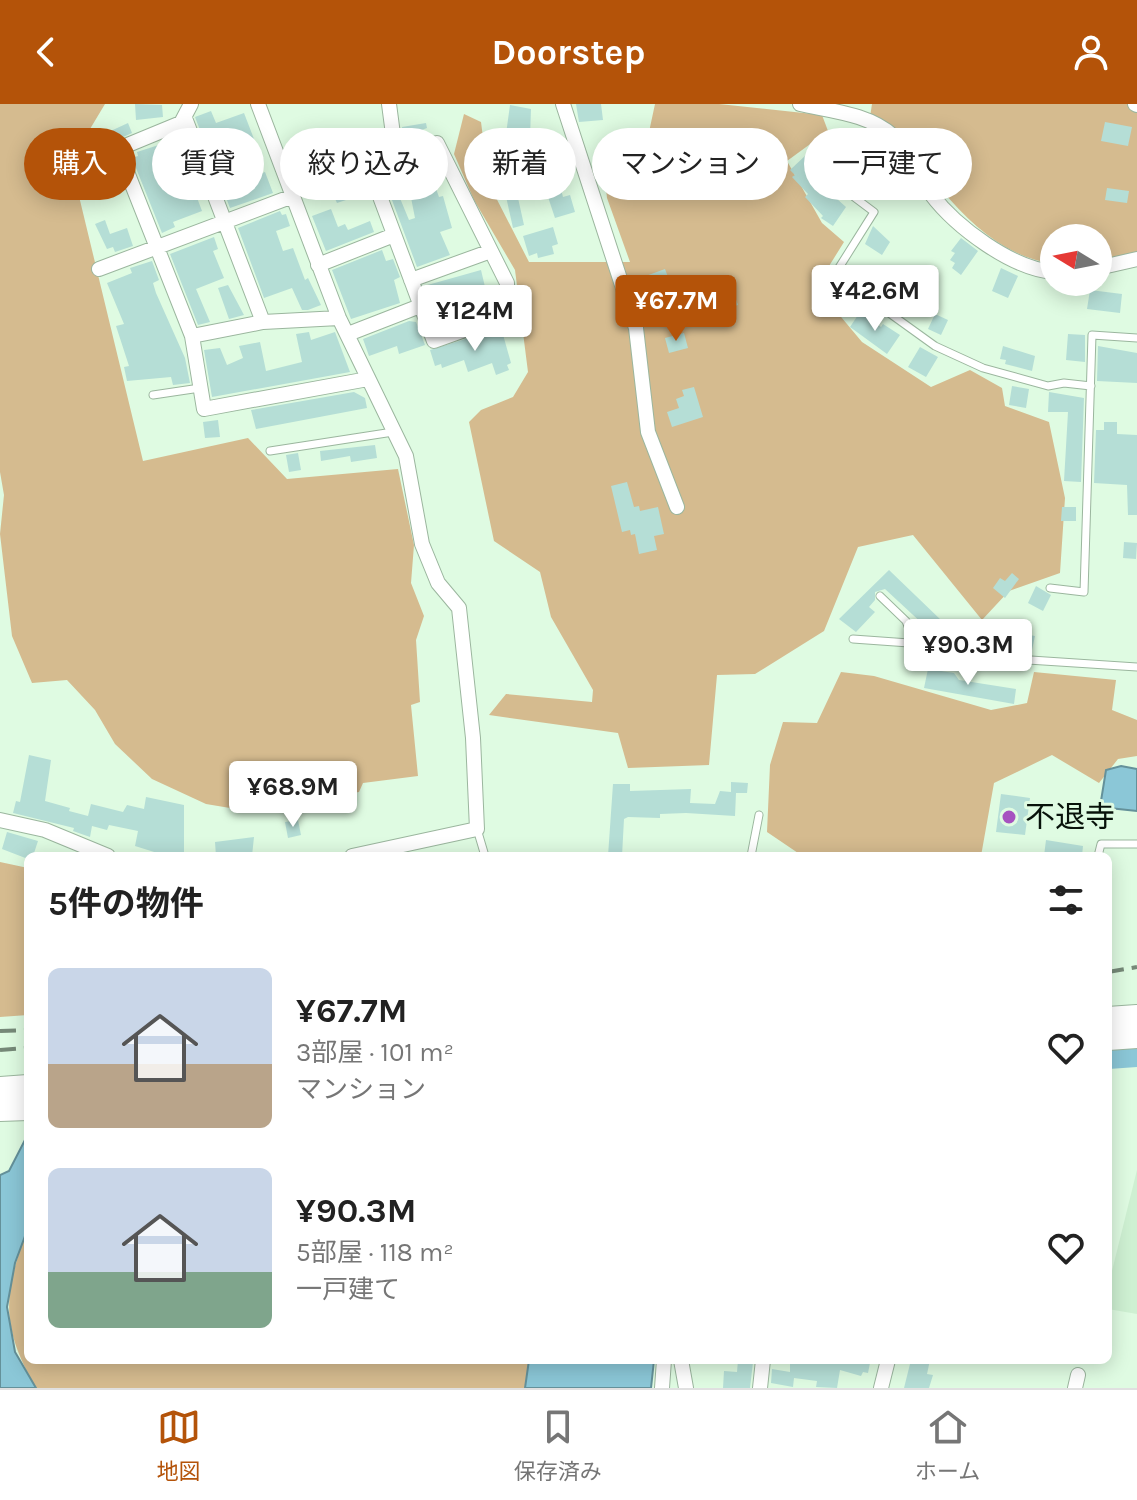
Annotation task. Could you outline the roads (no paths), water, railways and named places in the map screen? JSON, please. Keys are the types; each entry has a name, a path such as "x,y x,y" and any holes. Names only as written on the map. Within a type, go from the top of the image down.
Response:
{"highway":[{"path":"1112,1019 1137,1017"},
{"path":"1112,1038 1137,1036"},
{"path":"0,1089 24,1087"},
{"path":"0,1109 24,1108"}],"street":[{"path":"258,104 280,162"},
{"path":"389,104 390,128"},
{"path":"563,104 636,328 648,432 677,507"},
{"path":"800,104 864,110 883,128"},
{"path":"188,111 263,322"},
{"path":"188,111 181,123 118,149 192,336 204,409 368,379"},
{"path":"381,200 434,341 507,315 507,283 448,165"},
{"path":"99,269 282,200"},
{"path":"294,200 339,318 406,456 422,544 438,583 459,608 473,738 477,829 371,852"},
{"path":"937,200 1008,259 1040,268"},
{"path":"318,265 394,235"},
{"path":"411,280 491,251"},
{"path":"1112,265 1137,259"},
{"path":"348,334 420,306"},
{"path":"192,336 263,322 339,318"},
{"path":"0,820 45,830 98,852"},
{"path":"662,1388 664,1364"},
{"path":"682,1364 686,1388"},
{"path":"760,1388 763,1364"},
{"path":"881,1388 887,1364"}],"lane":[{"path":"858,200 874,212 835,274 935,346 983,368 1048,386 1064,383 1091,386"},
{"path":"1050,588 1084,592 1092,335 1137,338"},
{"path":"153,395 200,388"},
{"path":"270,451 395,431"},
{"path":"880,596 906,621 915,644"},
{"path":"853,639 915,644 995,665 1014,659 1137,667"},
{"path":"752,852 759,815"},
{"path":"477,829 484,852"},
{"path":"1099,852 1101,844 1137,844"}],"water":[{"path":"1121,766 1137,769 1137,811 1100,807 1106,770"},
{"path":"24,1142 24,1239 15,1263 7,1307 15,1352 36,1388 0,1388 0,1175 9,1171"},
{"path":"528,1364 654,1364 651,1388 525,1388"}],"waterway":[{"path":"1112,1057 1137,1055"}],"railway":[{"path":"1112,971 1137,967"},
{"path":"0,1031 24,1030"},
{"path":"0,1050 24,1048"}],"place":[{"name":"不退寺","path":"1009,817"}]}
